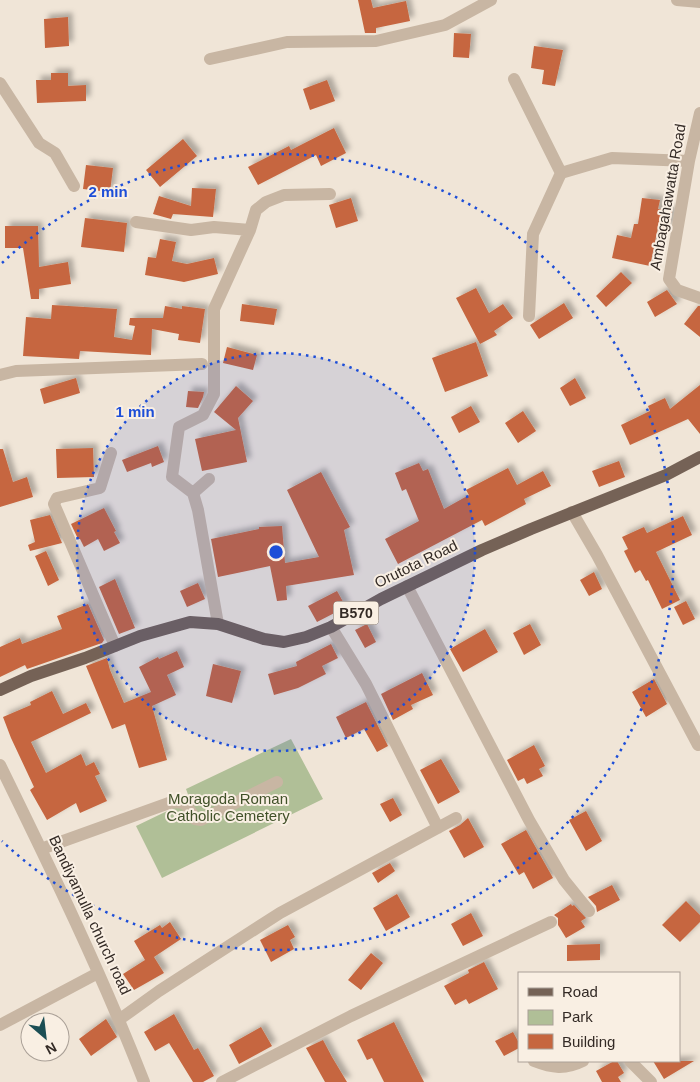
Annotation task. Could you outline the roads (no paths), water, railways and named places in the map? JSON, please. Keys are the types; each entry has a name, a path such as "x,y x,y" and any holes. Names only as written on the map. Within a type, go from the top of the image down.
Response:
{"main road":[{"name":"Orutota Road","path":"0,690 31,676 140,636 190,622 218,624 264,639 284,642 306,637 331,627 407,586 531,529 666,475 700,457"}],"street":[{"path":"210,59 287,42 376,41 445,25 492,0"},
{"path":"677,0 700,2"},
{"path":"514,79 561,173"},
{"path":"0,83 39,143 55,153 74,186"},
{"name":"Ambagahawatta Road","path":"700,113 689,161 669,279 677,290 700,298"},
{"path":"529,316 533,234 561,173 612,158 689,161"},
{"path":"218,624 198,510 193,493 172,477 179,427 203,415 214,394 214,309 250,230 256,210 266,202 284,195 330,194"},
{"path":"136,222 191,230 214,228 250,230"},
{"path":"0,376 16,371 202,364"},
{"path":"111,453 100,488 57,498 54,504 115,646"},
{"path":"193,493 209,479"},
{"path":"572,512 597,555 698,745"},
{"path":"407,586 529,820 564,880 589,911"},
{"path":"331,627 366,684 438,828"},
{"name":"Bandiyamulla church road","path":"0,765 120,1019 144,1082"},
{"path":"41,849 169,802 179,801 186,805 195,819 201,820 276,782"},
{"path":"120,1019 159,991 280,913 456,818"},
{"path":"222,1082 350,1016 551,922"},
{"path":"0,1025 98,974"},
{"path":"537,1062 551,1067 572,1066 580,1062"},
{"path":"631,1062 651,1082"}],"park label":[{"name":"Moragoda Roman Catholic Cemetery","path":"228,808"}]}
